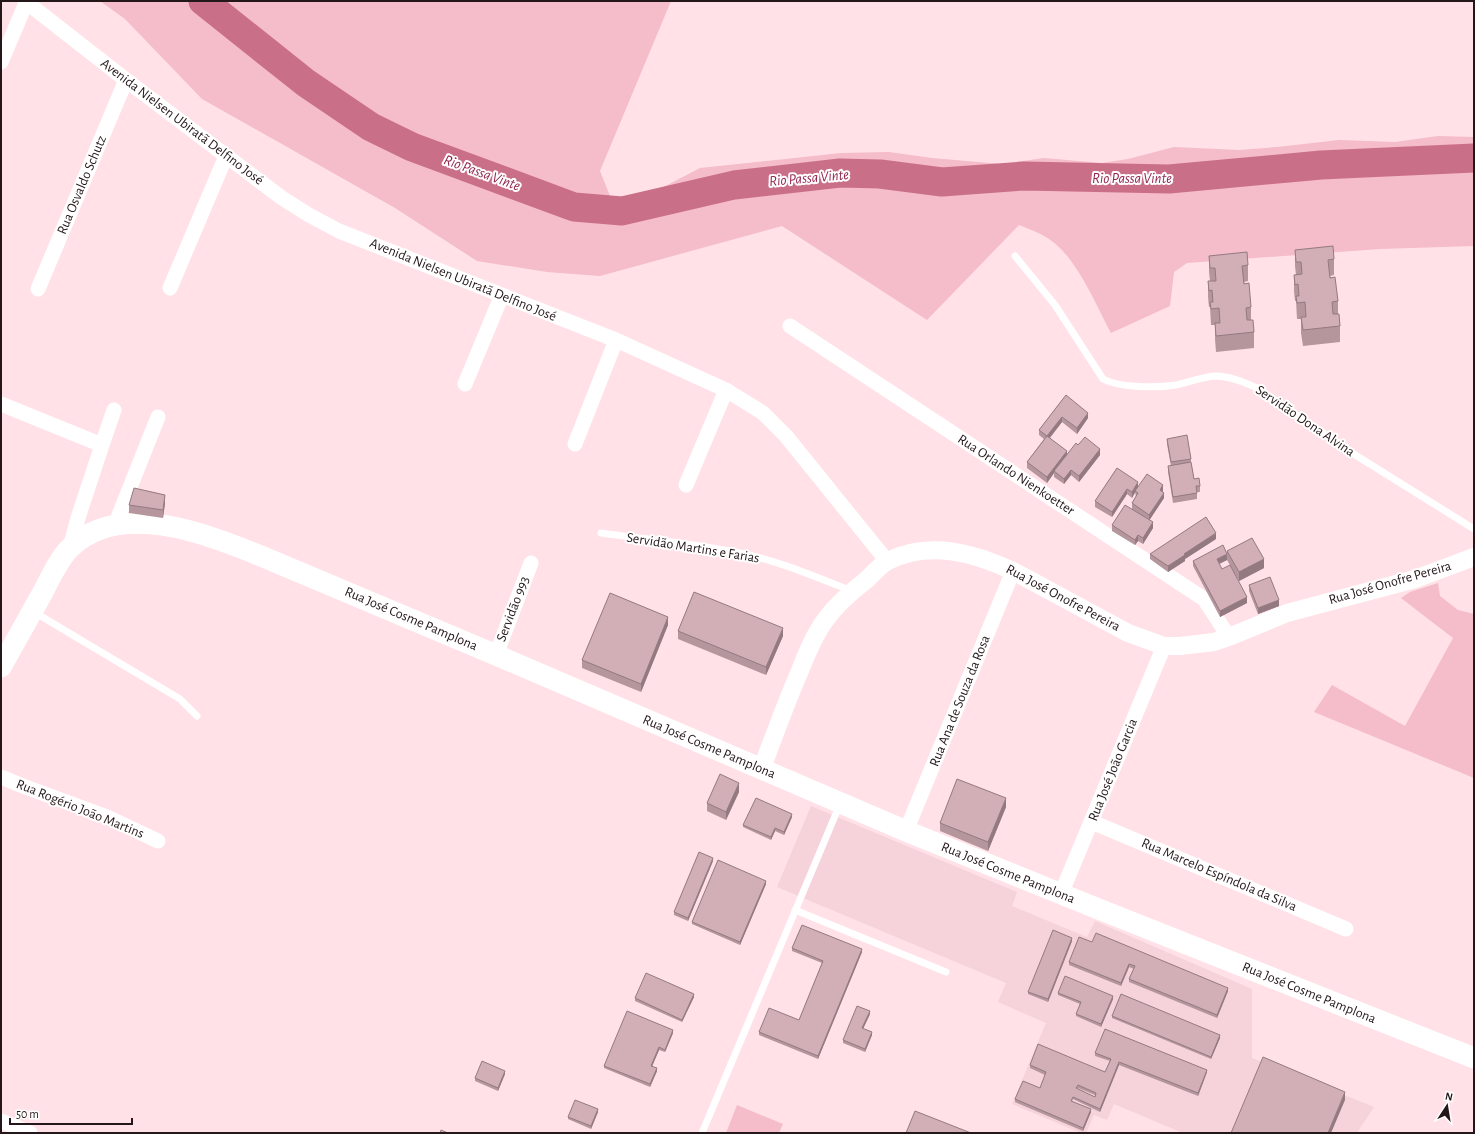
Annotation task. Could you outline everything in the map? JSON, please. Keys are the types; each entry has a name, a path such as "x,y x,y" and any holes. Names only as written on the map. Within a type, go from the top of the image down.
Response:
{"main road":[{"name":"Rua José Cosme Pamplona","path":"4,655 32,611 56,567 70,548 93,533 115,525 153,524 174,527 232,545 496,655 840,804 1474,1058"}],"street":[{"path":"1,62 26,2"},
{"name":"Avenida Nielsen Ubiratã Delfino José","path":"26,2 226,156 282,198 309,215 339,231 616,340 726,390 764,413 786,436 887,561"},
{"name":"Rua Osvaldo Schutz","path":"38,289 126,80"},
{"path":"170,288 226,156"},
{"path":"465,384 502,295"},
{"name":"Rua Orlando Nienkoetter","path":"790,326 1204,599 1229,637"},
{"path":"576,444 616,340"},
{"path":"686,485 726,390"},
{"path":"1,404 102,445"},
{"path":"70,548 78,518 114,410"},
{"path":"115,525 158,417"},
{"name":"Rua José Onofre Pereira","path":"761,770 792,690 816,635 832,611 887,561 913,552 927,549 942,550 982,558 1014,571 1128,633 1164,646 1195,645 1229,637 1287,613 1414,579 1474,557"},
{"name":"Servidão 993","path":"496,655 531,563"},
{"name":"Rua Ana de Souza da Rosa","path":"906,831 1014,571"},
{"name":"Rua José João Garcia","path":"1062,894 1164,646"},
{"name":"Rua Rogério João Martins","path":"1,777 107,817 158,840"},
{"name":"Rua Marcelo Espíndola da Silva","path":"1092,822 1346,929"},
{"path":"1,1121 30,1133"}],"lane":[{"name":"Servidão Dona Alvina","path":"1015,256 1055,305 1103,379 1111,384 1120,386 1165,386 1216,376 1244,382 1257,388 1357,456 1474,529"},
{"name":"Servidão Martins e Farias","path":"601,534 726,550 792,568 853,591"},
{"path":"32,611 180,698 197,716"},
{"path":"702,1133 840,804"},
{"path":"796,910 946,972"}],"shaded area":[{"path":"100,1 671,1 600,171 610,196 631,201 654,192 700,168 841,153 889,152 932,158 1001,164 1044,158 1102,163 1128,159 1174,147 1239,150 1339,140 1395,142 1438,136 1474,137 1474,246 1380,249 1187,263 1174,272 1170,306 1111,333 1092,295 1077,269 1068,257 1049,239 1019,225 927,320 782,226 600,276 547,272 477,261 395,208 202,99 125,19"},
{"path":"1438,583 1440,596 1458,610 1474,614 1474,778 1314,712 1332,685 1405,726 1453,638 1401,598 1410,592"},
{"path":"811,806 1017,892 1012,906 1087,937 1095,921 1252,989 1252,1058 1374,1107 1357,1133 1183,1133 1114,1104 1107,1120 1094,1115 1086,1133 1081,1133 1012,1104 1046,1023 998,1002 1006,983 777,887"},
{"path":"737,1105 783,1124 779,1133 726,1133"}],"building":[{"path":"1333,246 1334,259 1328,260 1330,278 1335,277 1338,301 1332,302 1333,314 1339,314 1340,326 1303,330 1301,317 1306,317 1305,302 1297,303 1296,296 1299,296 1298,284 1295,285 1294,275 1302,274 1301,262 1296,262 1295,250"},
{"path":"1247,252 1248,265 1242,266 1244,284 1249,283 1251,307 1246,308 1247,320 1253,320 1254,332 1216,336 1215,323 1220,323 1219,308 1211,309 1210,302 1213,302 1212,290 1209,291 1208,281 1216,281 1215,268 1210,268 1209,256"},
{"path":"1066,395 1088,413 1077,428 1062,417 1047,436 1039,430"},
{"path":"1187,435 1191,459 1171,462 1167,439"},
{"path":"1047,436 1067,451 1047,477 1027,462"},
{"path":"1085,437 1100,449 1079,476 1071,470 1064,479 1054,471 1076,443 1078,445"},
{"path":"1191,462 1194,479 1199,478 1200,486 1196,486 1197,493 1173,497 1168,466"},
{"path":"1117,468 1138,482 1132,492 1127,489 1112,512 1095,501"},
{"path":"1147,474 1163,485 1160,490 1164,493 1149,515 1132,503 1138,493 1135,491"},
{"path":"134,488 165,495 163,510 129,505"},
{"path":"1125,505 1153,522 1143,538 1138,535 1135,540 1112,525"},
{"path":"1206,517 1216,533 1184,554 1185,555 1168,566 1150,554"},
{"path":"1252,538 1264,559 1239,572 1227,551"},
{"path":"1223,545 1227,554 1217,559 1222,569 1230,565 1247,597 1220,611 1193,561"},
{"path":"1270,577 1279,600 1258,608 1249,585"},
{"path":"694,592 783,628 766,667 678,631"},
{"path":"610,593 668,617 641,684 582,660"},
{"path":"720,774 739,783 726,812 707,803"},
{"path":"957,779 1006,798 988,842 940,823"},
{"path":"756,798 792,814 784,832 775,828 771,837 743,825"},
{"path":"699,852 713,858 688,918 674,912"},
{"path":"718,860 766,881 740,942 692,922"},
{"path":"802,925 862,949 818,1056 759,1032 769,1008 799,1020 823,961 792,948"},
{"path":"1053,930 1072,938 1048,999 1028,992"},
{"path":"1096,933 1228,988 1217,1015 1129,979 1135,966 1129,964 1121,983 1069,962 1079,937 1092,942"},
{"path":"646,973 694,994 682,1020 635,998"},
{"path":"1065,976 1113,996 1101,1024 1076,1014 1081,1002 1058,993"},
{"path":"1121,994 1220,1035 1211,1057 1112,1016"},
{"path":"857,1006 870,1011 862,1028 872,1032 865,1049 843,1040"},
{"path":"627,1011 673,1030 665,1050 659,1047 651,1066 657,1068 650,1084 604,1066"},
{"path":"1105,1029 1207,1070 1198,1093 1119,1062 1100,1109 1073,1097 1071,1101 1091,1109 1083,1128 1015,1099 1023,1081 1040,1088 1046,1072 1030,1065 1038,1044 1105,1072 1111,1059 1095,1053","holes":["1078,1085 1096,1093 1095,1097 1076,1088"]},
{"path":"1263,1057 1345,1092 1328,1133 1231,1133"},
{"path":"482,1061 505,1071 498,1088 475,1078"},
{"path":"575,1100 598,1109 591,1126 568,1117"},
{"path":"915,1111 971,1133 906,1133"},
{"path":"441,1130 448,1133 440,1133"}],"waterway":[{"name":"Rio Passa Vinte","path":"203,1 306,83 371,127 412,147 574,207 622,211 734,185 840,173 880,174 942,182 1024,176 1169,179 1321,165 1474,158"}]}
